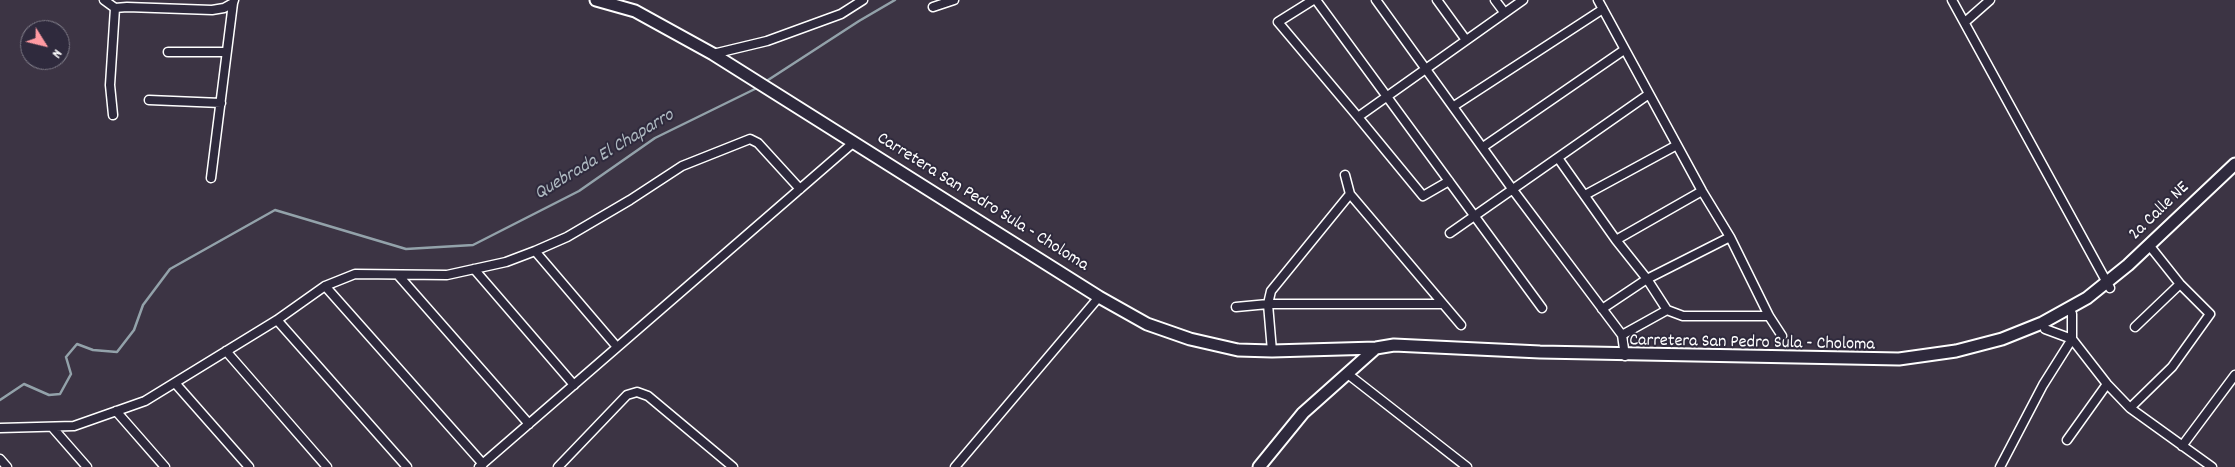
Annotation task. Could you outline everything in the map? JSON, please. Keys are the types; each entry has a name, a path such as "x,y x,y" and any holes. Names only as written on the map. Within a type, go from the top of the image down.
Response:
{"main road":[{"name":"Carretera San Pedro Sula - Choloma","path":"596,0 634,11 714,54 1099,297 1146,324 1190,339 1238,350 1376,348 1392,352 1917,358 1956,351 2002,339 2042,323 2070,309 2109,285"},
{"name":"2a Calle NE","path":"2151,248 2235,164"},
{"name":"2a Calle NE","path":"2109,285 2235,174"},
{"name":"Carretera San Pedro Sula - Choloma","path":"1625,355 1921,364 1958,357 2003,345 2044,329 2072,314 2109,285"},
{"path":"1258,467 1303,413 1348,375 1376,348"}],"street":[{"path":"104,0 115,8 127,6 212,10 233,2 211,178"},
{"path":"714,54 767,41 841,14 863,0"},
{"path":"933,7 954,0"},
{"path":"1449,182 1422,196 1278,22 1315,0 1387,95 1542,308"},
{"path":"1376,0 1427,68 1512,190 1622,336 1625,355"},
{"path":"1437,0 1466,40"},
{"path":"1495,0 1504,12"},
{"path":"1358,117 1523,0"},
{"path":"1598,0 1702,191 1730,237 1769,316 1782,336"},
{"path":"1952,0 2109,285"},
{"path":"1965,22 1990,0"},
{"path":"112,115 110,85 115,8"},
{"path":"1454,106 1603,9"},
{"path":"1483,147 1624,50"},
{"path":"168,52 226,52"},
{"path":"1450,233 1649,94"},
{"path":"149,100 220,103"},
{"path":"0,428 74,426 145,401 277,320 325,286 355,274 447,275 506,262 535,251 599,218 682,166 750,139 758,143 800,189"},
{"path":"325,286 481,466 854,142"},
{"path":"1584,195 1677,144"},
{"path":"1558,158 1667,310 1683,316 1769,316"},
{"path":"1345,175 1350,194 1461,326"},
{"path":"1616,240 1702,191"},
{"path":"1272,351 1268,304 1272,291 1350,194"},
{"path":"1602,309 1647,280 1730,237"},
{"path":"2130,408 2172,367 2210,314 2180,284 2151,248"},
{"path":"535,251 617,347"},
{"path":"474,269 574,385"},
{"path":"398,275 529,424"},
{"path":"2135,327 2180,284"},
{"path":"955,467 1099,297"},
{"path":"1236,307 1268,304 1442,304"},
{"path":"1622,336 1667,310"},
{"path":"2000,467 2042,385 2072,339 2072,314"},
{"path":"277,320 407,467"},
{"path":"2044,329 2072,339 2107,384 2130,408 2212,467"},
{"path":"226,351 327,467"},
{"path":"1348,375 1467,467"},
{"path":"2182,446 2235,376"},
{"path":"175,383 249,467"},
{"path":"2067,440 2107,384"},
{"path":"558,467 627,394 637,392 648,396 733,467"},
{"path":"116,411 165,467"},
{"path":"52,427 87,467"},
{"path":"0,459 7,467"}],"waterway":[{"name":"Quebrada El Chaparro","path":"765,82 895,0"},
{"name":"Quebrada El Chaparro","path":"0,400 24,384 49,395 60,394 71,374 66,357 77,344 93,350 117,352 134,330 143,305 170,269 275,210 406,249 473,245 579,191 655,138 759,87"}]}
